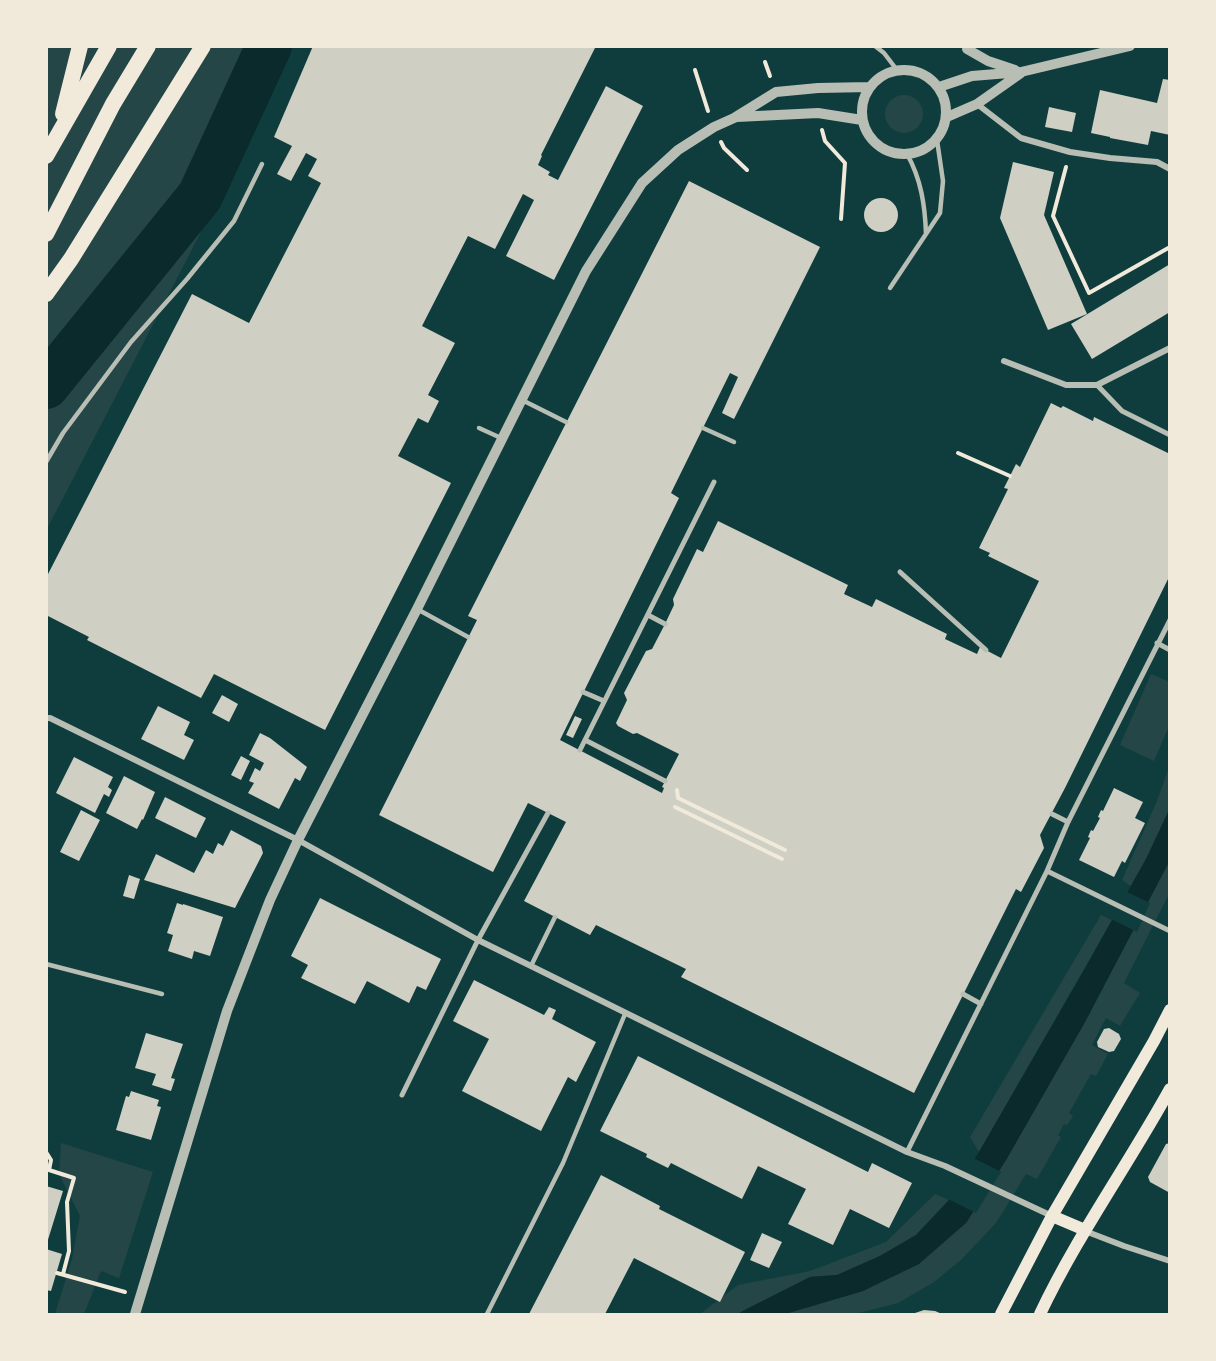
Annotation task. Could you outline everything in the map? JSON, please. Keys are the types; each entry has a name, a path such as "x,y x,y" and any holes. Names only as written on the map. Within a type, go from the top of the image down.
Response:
{"highway":[{"path":"59,133 80,46"},
{"path":"46,156 109,46"},
{"path":"46,234 113,104 148,46"},
{"path":"46,294 71,259 203,46"}],"main road":[{"path":"1001,1314 1052,1216 1170,1010"},
{"path":"1040,1314 1067,1259 1117,1180 1170,1089"},
{"path":"1052,1216 1085,1230"}],"street":[{"path":"939,87 972,76 1021,72 1130,46"},
{"path":"966,48 988,61 1021,72"},
{"path":"897,70 914,71 929,78 942,93 947,117 944,128 937,140 922,152 895,154 877,145 866,132 862,120 864,99 870,87 880,78 897,70"},
{"path":"947,117 976,104 1021,72"},
{"path":"135,1314 227,1011 270,900 298,840 417,609 586,271 642,183 678,150 776,92 870,87"},
{"path":"976,104 1021,138 1070,152 1157,162 1170,169"},
{"path":"734,117 818,113 862,120"},
{"path":"1004,361 1066,385 1097,385 1170,348"},
{"path":"1097,385 1122,411 1170,435"},
{"path":"580,750 714,482"},
{"path":"900,572 986,650"},
{"path":"648,615 665,624"},
{"path":"907,1152 1047,871 1068,822 1170,620"},
{"path":"1157,644 1170,650"},
{"path":"584,692 604,701"},
{"path":"46,718 298,840 478,940 625,1014 907,1152 945,1166 1052,1216"},
{"path":"585,740 665,781"},
{"path":"402,1095 478,940 548,813"},
{"path":"1052,814 1068,822"},
{"path":"1047,871 1170,931"},
{"path":"963,994 981,1004"},
{"path":"1085,1230 1170,1261"}],"lane":[{"path":"875,46 884,53 897,70"},
{"path":"890,288 940,213 943,182 937,140"},
{"path":"907,154 916,170 921,188 926,234"},
{"path":"46,462 63,433 131,342 234,222 262,164"},
{"path":"522,400 566,422"},
{"path":"479,428 502,439"},
{"path":"703,428 734,442"},
{"path":"417,609 468,637"},
{"path":"531,966 555,917"},
{"path":"46,964 162,994"},
{"path":"487,1314 563,1163 625,1014"}],"path":[{"path":"821,126 825,141 845,163 841,219"},
{"path":"1070,152 1053,216 1089,293 1170,247"},
{"path":"958,453 1010,476"},
{"path":"782,858 677,802 785,851"},
{"path":"46,1152 51,1161 49,1170 74,1178 68,1202 69,1251 63,1274"},
{"path":"57,1273 140,1296"}],"shaded area":[{"path":"47,47 286,47 229,178 47,529"},
{"path":"904,95 918,100 923,114 918,128 904,133 890,128 885,114 890,100"},
{"path":"1151,674 1170,682 1169,726 1154,761 1120,745"},
{"path":"1169,767 1169,810 1131,886 1122,880 1157,801"},
{"path":"1169,810 1169,862 1085,1022 1006,1160 966,1223 919,1264 863,1291 785,1314 737,1314 810,1277 837,1275 880,1256 916,1235 949,1200 1087,965 1147,857"},
{"path":"1169,862 1169,894 1124,983 1140,993 1120,1026 1106,1018 1092,1045 1108,1054 1096,1076 1091,1074 1069,1113 1073,1116 1067,1125 1064,1124 1058,1135 1061,1137 1037,1179 1026,1174 996,1223 962,1259 934,1282 898,1303 855,1314 785,1314 863,1291 966,1223 1006,1160 1085,1022"},
{"path":"1101,915 1112,920 979,1152 970,1137"},
{"path":"61,1143 153,1172 119,1278 101,1271 84,1314 55,1314 72,1259 80,1216 59,1174"},
{"path":"935,1194 949,1200 916,1235 880,1256 837,1275 810,1277 737,1314 700,1314 738,1285 810,1271 886,1242"}],"pier":[{"path":"1125,891 1150,903 1137,932 1109,918"},
{"path":"972,1157 1001,1172 976,1213 946,1198"}],"building":[{"path":"313,46 596,46 538,165 550,172 548,175 558,180 606,86 643,106 554,280 506,256 534,200 523,194 495,249 468,236 422,326 455,343 428,395 439,401 428,423 418,418 398,456 451,483 325,730 214,674 201,698 87,640 89,637 46,615 46,578 192,294 249,323 321,183 308,176 317,159 306,153 291,181 277,174 292,146 274,137"},
{"path":"1163,79 1170,80 1170,135 1151,131 1148,145 1091,133 1100,90 1157,103"},
{"path":"1049,107 1076,113 1072,132 1045,127"},
{"path":"1013,162 1054,172 1044,215 1087,314 1048,330 1000,218"},
{"path":"689,181 820,247 734,419 722,413 738,377 730,373 671,493 679,498 560,740 662,793 664,788 662,787 679,754 637,733 633,734 616,723 627,700 624,693 646,651 652,649 665,624 674,605 673,599 697,549 703,552 718,521 848,585 844,594 872,607 876,599 947,634 945,639 977,654 980,647 1001,658 1039,581 988,556 990,553 979,548 1008,489 1004,488 1016,464 1020,467 1051,403 1061,408 1063,406 1093,421 1094,417 1170,454 1170,575 1040,835 1044,848 1021,892 1016,889 914,1093 681,977 686,969 596,925 590,935 524,901 566,822 528,803 493,872 379,815 477,620 468,616"},
{"path":"881,198 893,203 898,215 893,227 881,232 869,227 864,215 869,203"},
{"path":"1170,264 1170,312 1092,359 1071,324"},
{"path":"222,695 238,704 229,722 212,713"},
{"path":"158,706 190,722 184,735 194,740 184,760 141,739"},
{"path":"575,716 582,719 573,738 566,735"},
{"path":"260,733 270,738 307,767 300,781 295,778 279,809 248,793 254,783 249,781 255,768 260,771 264,763 249,755"},
{"path":"241,756 250,761 241,780 231,775"},
{"path":"74,757 113,777 108,787 112,790 109,797 104,794 95,813 56,793"},
{"path":"124,776 155,792 137,829 106,813"},
{"path":"1114,788 1143,802 1135,818 1145,823 1125,863 1122,861 1114,877 1079,860 1090,838 1088,837 1091,830 1093,831 1100,818 1098,817 1101,810 1103,811"},
{"path":"165,797 206,818 196,838 155,818"},
{"path":"81,810 100,820 79,861 60,852"},
{"path":"231,830 261,846 263,853 235,908 144,880 156,854 194,873 206,850 213,854 218,843 223,846"},
{"path":"129,875 140,879 134,899 123,896"},
{"path":"320,898 441,959 426,990 417,986 409,1003 367,981 355,1004 301,978 308,965 291,956"},
{"path":"177,903 223,917 210,956 194,951 192,959 168,951 173,935 167,933"},
{"path":"474,980 544,1015 549,1007 556,1010 552,1019 596,1042 576,1082 568,1077 541,1131 462,1091 489,1039 453,1021"},
{"path":"1109,1028 1119,1034 1121,1039 1114,1051 1109,1052 1098,1047 1097,1042 1104,1029"},
{"path":"146,1033 183,1044 171,1078 175,1079 171,1091 152,1085 156,1074 135,1068"},
{"path":"638,1056 868,1172 872,1163 912,1183 889,1228 850,1209 833,1245 788,1224 806,1189 758,1166 742,1199 671,1163 668,1168 646,1157 647,1154 600,1131"},
{"path":"131,1091 159,1100 157,1106 161,1107 151,1140 116,1130 126,1096 129,1097"},
{"path":"1170,1143 1170,1193 1150,1182 1148,1177 1166,1144"},
{"path":"601,1175 660,1206 659,1209 745,1252 720,1302 634,1258 605,1314 529,1314"},
{"path":"46,1186 63,1191 47,1243 46,1243"},
{"path":"762,1233 782,1242 769,1268 750,1260"},
{"path":"46,1249 62,1254 51,1291 46,1290"},
{"path":"924,1310 935,1311 942,1314 912,1314"}],"waterway":[{"path":"46,386 200,196 269,46"}]}
